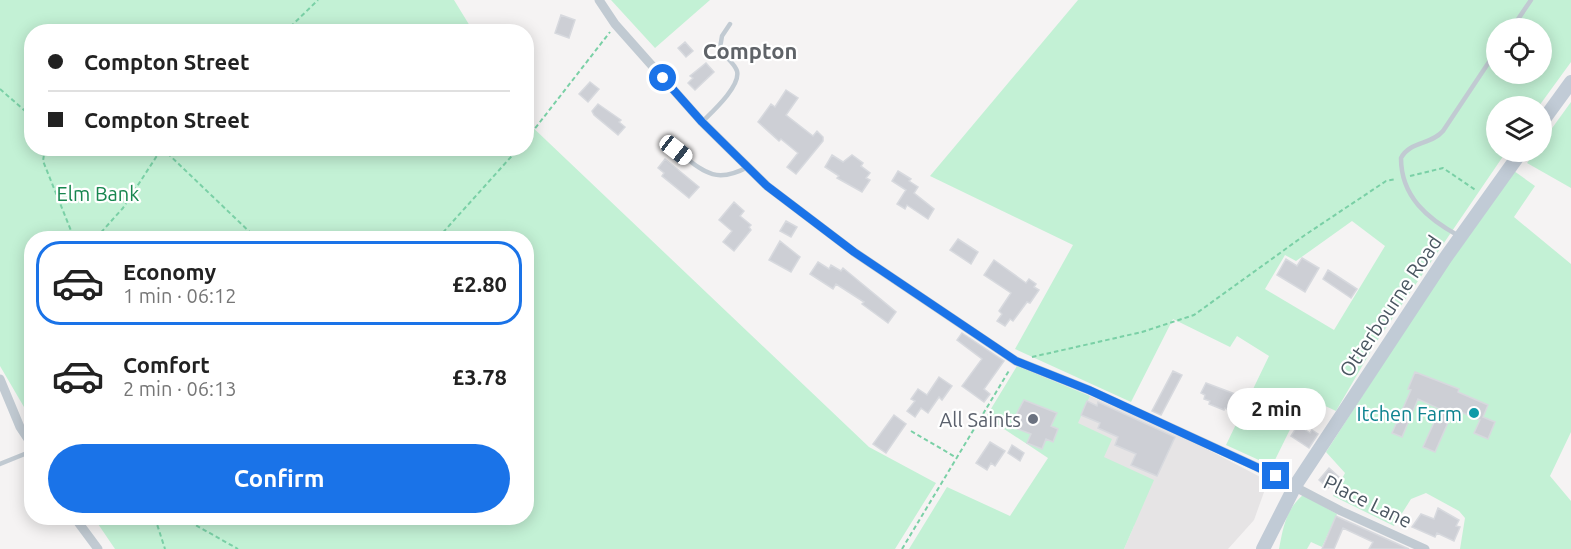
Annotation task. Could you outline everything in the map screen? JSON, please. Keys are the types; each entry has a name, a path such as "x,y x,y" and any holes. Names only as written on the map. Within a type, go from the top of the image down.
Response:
{"street":[{"name":"Place Lane","path":"600,0 615,24 702,122 767,186 854,252 1016,361 1089,390 1425,549"},
{"path":"1552,108 1571,82"},
{"name":"Otterbourne Road","path":"1263,549 1295,486 1460,237 1514,162"},
{"path":"0,379 24,433"},
{"path":"80,525 98,549"}],"lane":[{"path":"1519,18 1531,0"},
{"path":"702,122 731,91 737,76 735,67 720,48 722,36 730,24"},
{"path":"1460,237 1431,221 1420,210 1403,177 1401,158 1410,146 1438,136 1486,66"},
{"path":"676,150 701,171 718,177 735,174 748,167"},
{"path":"0,464 24,454"}],"path":[{"path":"293,24 318,0"},
{"path":"534,130 615,24"},
{"path":"0,89 24,110"},
{"path":"44,156 43,162 71,231"},
{"path":"102,231 123,208 157,156"},
{"path":"170,156 249,231"},
{"path":"444,231 512,156"},
{"path":"902,549 1016,361 1142,332 1194,315 1386,181 1443,168 1487,198"},
{"path":"911,431 957,458"},
{"path":"157,525 165,549"},
{"path":"195,525 238,549"}],"shaded area":[{"path":"1090,396 1180,435 1268,481 1254,520 1228,549 1124,549 1134,526 1104,457 1077,423"}],"green space":[{"name":"Elm Bank","path":"0,0 454,0 469,24 24,24 24,156 534,156 534,129 869,447 936,483 895,549 115,549 99,525 534,525 534,231 24,231 24,407 0,366"},
{"path":"611,0 710,0 655,48"},
{"path":"1078,0 1571,0 1571,62 1546,96 1486,96 1486,162 1499,162 1375,344 1336,411 1306,397 1272,466 1226,445 1269,356 1237,336 1230,347 1173,319 1131,402 1015,349 1073,245 930,176","holes":["1352,221 1385,246 1334,330 1265,289 1285,255 1296,261"]},
{"path":"1571,102 1571,188 1527,163 1552,162 1552,128"},
{"path":"1514,171 1535,186 1514,217 1571,264 1571,432 1550,476 1571,501 1571,549 1460,549 1465,518 1459,511 1426,493 1411,499 1394,526 1333,496 1345,473 1326,452 1439,277"},
{"path":"1017,366 1090,396 1078,423 1112,439 1104,457 1154,480 1124,549 909,549 947,487 1010,516 1048,458 986,417"},
{"path":"1303,495 1337,514 1322,547 1311,542 1307,549 1279,549 1289,513"}],"building":[{"path":"561,15 575,20 569,38 555,33"},
{"path":"685,42 693,51 686,57 678,48"},
{"path":"706,63 714,72 695,90 688,83 693,78 690,76"},
{"path":"590,82 599,89 588,102 579,94"},
{"path":"786,90 798,98 786,115 813,136 817,131 823,137 823,141 796,174 787,167 798,153 781,139 779,141 758,122 771,104 775,107"},
{"path":"598,104 621,120 619,122 625,127 618,135 594,115 592,111"},
{"path":"832,155 843,162 852,155 863,163 861,166 870,173 866,178 870,180 862,192 837,178 839,176 825,167"},
{"path":"665,159 699,187 689,198 662,176 664,173 658,168"},
{"path":"898,171 911,179 909,181 918,187 914,193 934,209 928,219 907,205 905,209 897,204 906,190 892,181"},
{"path":"734,202 744,211 740,216 751,225 749,227 751,230 734,251 723,242 732,231 719,220"},
{"path":"786,221 797,227 791,237 780,231"},
{"path":"958,239 978,252 971,264 950,250"},
{"path":"780,241 800,257 791,272 769,260"},
{"path":"1302,258 1319,268 1305,292 1277,275 1286,259 1297,266"},
{"path":"994,260 1026,283 1029,279 1036,284 1034,287 1039,290 1013,321 1010,319 1005,326 997,321 1002,314 999,311 1011,293 984,275"},
{"path":"818,262 829,269 831,265 841,271 843,268 896,312 888,323 862,304 864,302 836,284 833,289 810,274"},
{"path":"1328,270 1357,289 1351,298 1323,279"},
{"path":"962,333 1004,361 984,389 990,394 984,402 962,386 982,359 957,340"},
{"path":"1173,371 1182,375 1161,415 1152,411"},
{"name":"Itchen Farm","path":"1415,372 1459,389 1458,392 1488,405 1483,417 1495,422 1488,439 1474,433 1480,420 1454,409 1435,452 1423,447 1440,409 1418,399 1402,437 1392,433 1411,390 1408,389"},
{"path":"939,377 952,386 942,400 939,397 928,413 921,408 915,417 907,411 915,401 911,399 918,389 927,395"},
{"path":"1206,383 1243,397 1237,409 1233,407 1231,411 1225,408 1224,410 1209,404 1210,401 1204,399 1205,395 1201,393"},
{"name":"All Saints","path":"1024,400 1057,413 1051,426 1058,429 1053,442 1046,439 1042,449 1027,443 1031,434 1010,426"},
{"path":"1087,401 1097,406 1098,402 1175,437 1157,476 1131,465 1136,454 1115,445 1118,437 1098,428 1100,423 1081,415"},
{"path":"894,415 906,424 886,453 873,444"},
{"path":"1298,425 1310,433 1312,430 1318,434 1309,448 1291,436"},
{"path":"990,442 1005,451 995,466 991,463 987,470 976,463"},
{"path":"1012,445 1024,453 1020,461 1008,453"},
{"path":"1329,468 1339,477 1328,488 1319,480"},
{"path":"1438,508 1459,520 1456,526 1460,527 1454,541 1437,533 1435,537 1412,527 1421,514 1434,519"},
{"path":"1336,516 1409,549 1369,549 1373,542 1343,528 1334,549 1322,549"}],"place":[{"name":"Itchen Farm","path":"1474,413"},
{"name":"All Saints","path":"1033,419"}],"district":[{"name":"Compton","path":"750,50"}],"route":[{"path":"663,78 702,122 767,186 854,252 1016,361 1089,390 1276,476"}]}
